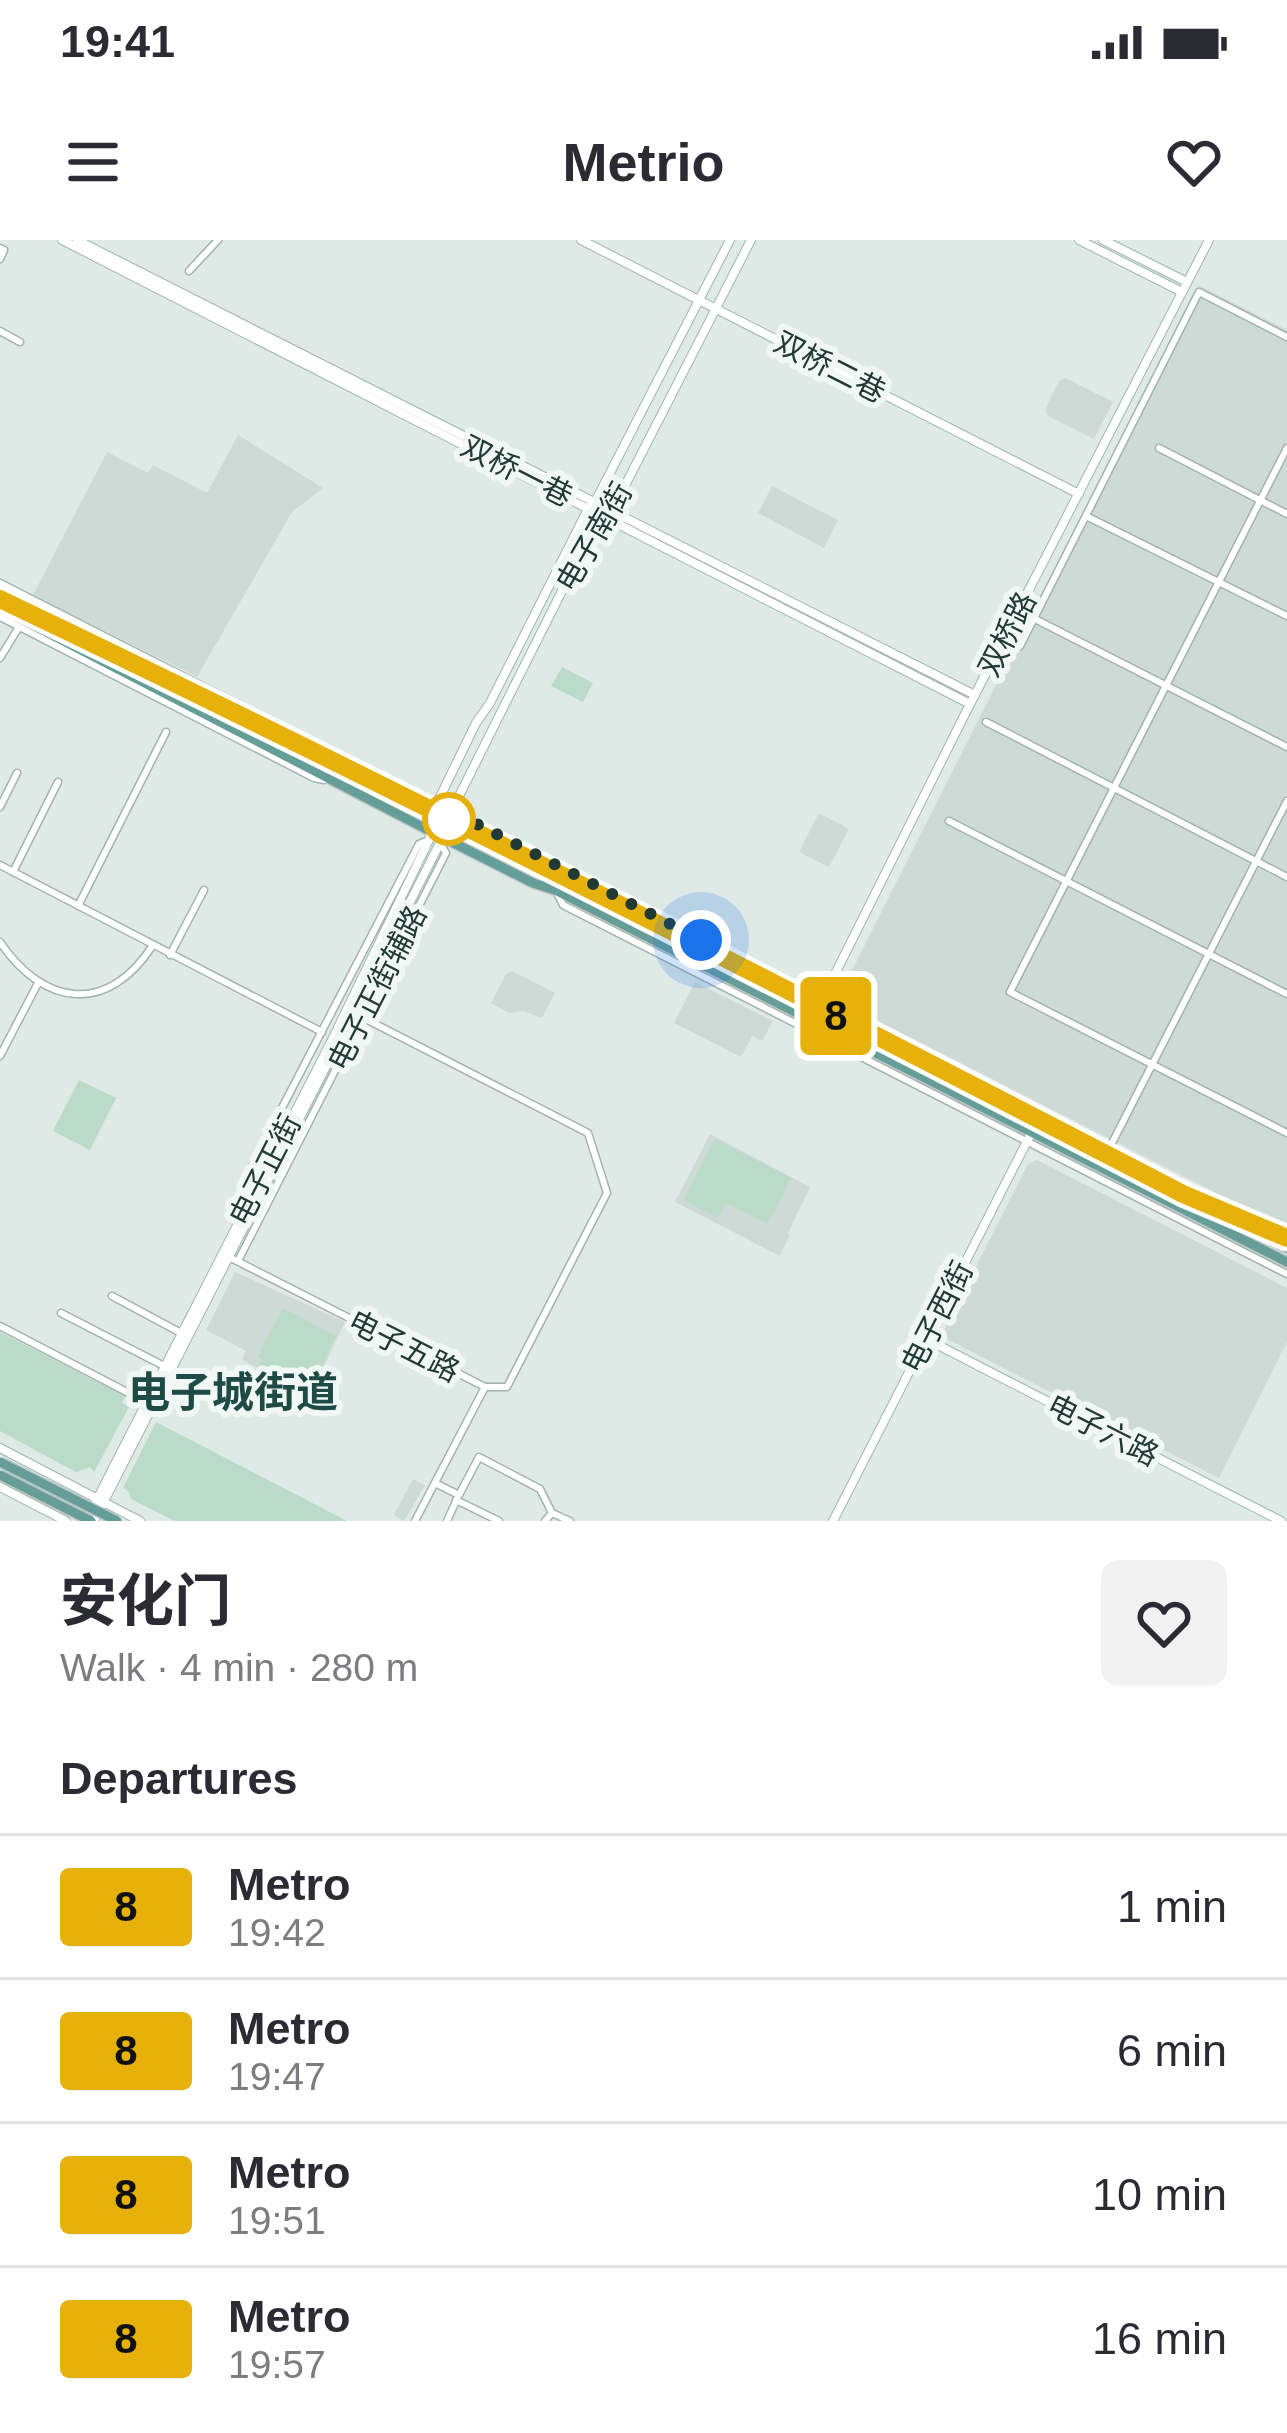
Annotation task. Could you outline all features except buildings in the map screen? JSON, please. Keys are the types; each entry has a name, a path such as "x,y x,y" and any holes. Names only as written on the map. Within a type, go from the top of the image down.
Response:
{"main road":[{"path":"0,595 449,816 814,1015 1287,1262"},
{"path":"0,613 295,759 436,838 555,890 611,924 814,1015"},
{"path":"1034,1127 1107,1152 1287,1248"},
{"path":"0,1462 117,1521"},
{"path":"0,1475 90,1521"}],"street":[{"name":"双桥一巷","path":"62,240 592,505 613,509 973,700"},
{"name":"双桥一巷","path":"77,240 592,505 601,515 973,700"},
{"path":"189,272 218,240"},
{"name":"双桥二巷","path":"581,240 1079,494"},
{"name":"电子南街","path":"435,809 730,240"},
{"name":"电子南街","path":"436,838 601,515 613,509 751,240"},
{"path":"1079,240 1182,292"},
{"path":"1103,240 1187,282"},
{"name":"双桥路","path":"814,1015 1209,240"},
{"path":"0,248 4,250 0,259"},
{"path":"1020,646 1199,292 1287,338"},
{"path":"0,331 20,341"},
{"path":"1159,448 1287,514"},
{"path":"1287,448 1010,992 1287,1133"},
{"path":"1086,516 1287,616"},
{"path":"0,583 117,649"},
{"path":"0,613 314,778 333,782"},
{"path":"1034,619 1287,747"},
{"path":"0,658 19,627"},
{"path":"986,722 1287,877"},
{"path":"78,906 166,732"},
{"path":"0,807 17,773"},
{"path":"13,872 58,782"},
{"path":"1287,801 1107,1152 1287,1239"},
{"name":"电子正街","path":"100,1500 230,1257 332,1037 358,1015 436,838 435,809"},
{"path":"950,821 1287,994"},
{"name":"电子正街","path":"90,1521 164,1366 230,1257 251,1198 436,838"},
{"path":"1,867 332,1037"},
{"path":"170,955 204,890"},
{"path":"0,942 37,983 68,993 95,994 110,990 134,970 153,945"},
{"path":"0,1056 37,983"},
{"name":"电子五路","path":"230,1257 485,1387 507,1387 607,1193 588,1133 358,1015"},
{"name":"电子正街辅路","path":"230,1257 358,1015"},
{"path":"814,1015 1034,1127 1287,1274"},
{"name":"电子西街","path":"833,1521 1034,1127"},
{"path":"112,1296 182,1333"},
{"path":"61,1313 164,1366"},
{"path":"0,1326 146,1402"},
{"name":"电子六路","path":"926,1339 1281,1521"},
{"path":"416,1521 485,1387"},
{"path":"0,1448 140,1521"},
{"path":"447,1521 479,1457 540,1489 552,1513 570,1521"},
{"path":"435,1483 499,1521"},
{"path":"0,1487 66,1521"},
{"path":"545,1521 552,1513"}],"shaded area":[{"path":"1198,285 1287,330 1287,1229 837,1000"},
{"path":"1065,378 1113,402 1094,439 1048,416 1045,410"},
{"path":"238,435 323,488 292,512 197,677 33,595 107,452 148,473 153,465 207,493"},
{"path":"772,486 838,520 824,548 758,513"},
{"path":"819,813 849,829 829,867 799,852"},
{"path":"512,971 555,993 542,1018 523,1011 509,1013 491,1003"},
{"path":"695,982 773,1021 762,1041 752,1036 741,1057 674,1023"},
{"path":"710,1134 810,1187 780,1256 675,1202"},
{"path":"1037,1160 1287,1288 1287,1342 1219,1478 945,1338 945,1328 1028,1164"},
{"path":"235,1272 345,1322 313,1389 292,1378 289,1384 242,1360 246,1351 206,1330"},
{"path":"413,1479 425,1485 404,1521 394,1515"}],"green space":[{"path":"562,667 593,683 583,702 551,686"},
{"path":"79,1080 116,1098 90,1150 53,1131"},
{"path":"715,1139 791,1178 767,1224 726,1203 718,1218 684,1200"},
{"path":"283,1308 336,1336 312,1384 292,1373 288,1380 259,1366 262,1359 258,1357"},
{"path":"0,1332 125,1396 122,1403 129,1407 94,1472 90,1467 76,1472 0,1431"},
{"path":"156,1422 347,1521 175,1521 131,1499 123,1488"}],"metro line":[{"name":"8","path":"0,599 490,839 1183,1194 1287,1238"}],"district":[{"name":"电子城街道","path":"233,1392"}],"route":[{"path":"449,819 452,811 701,940"}]}
